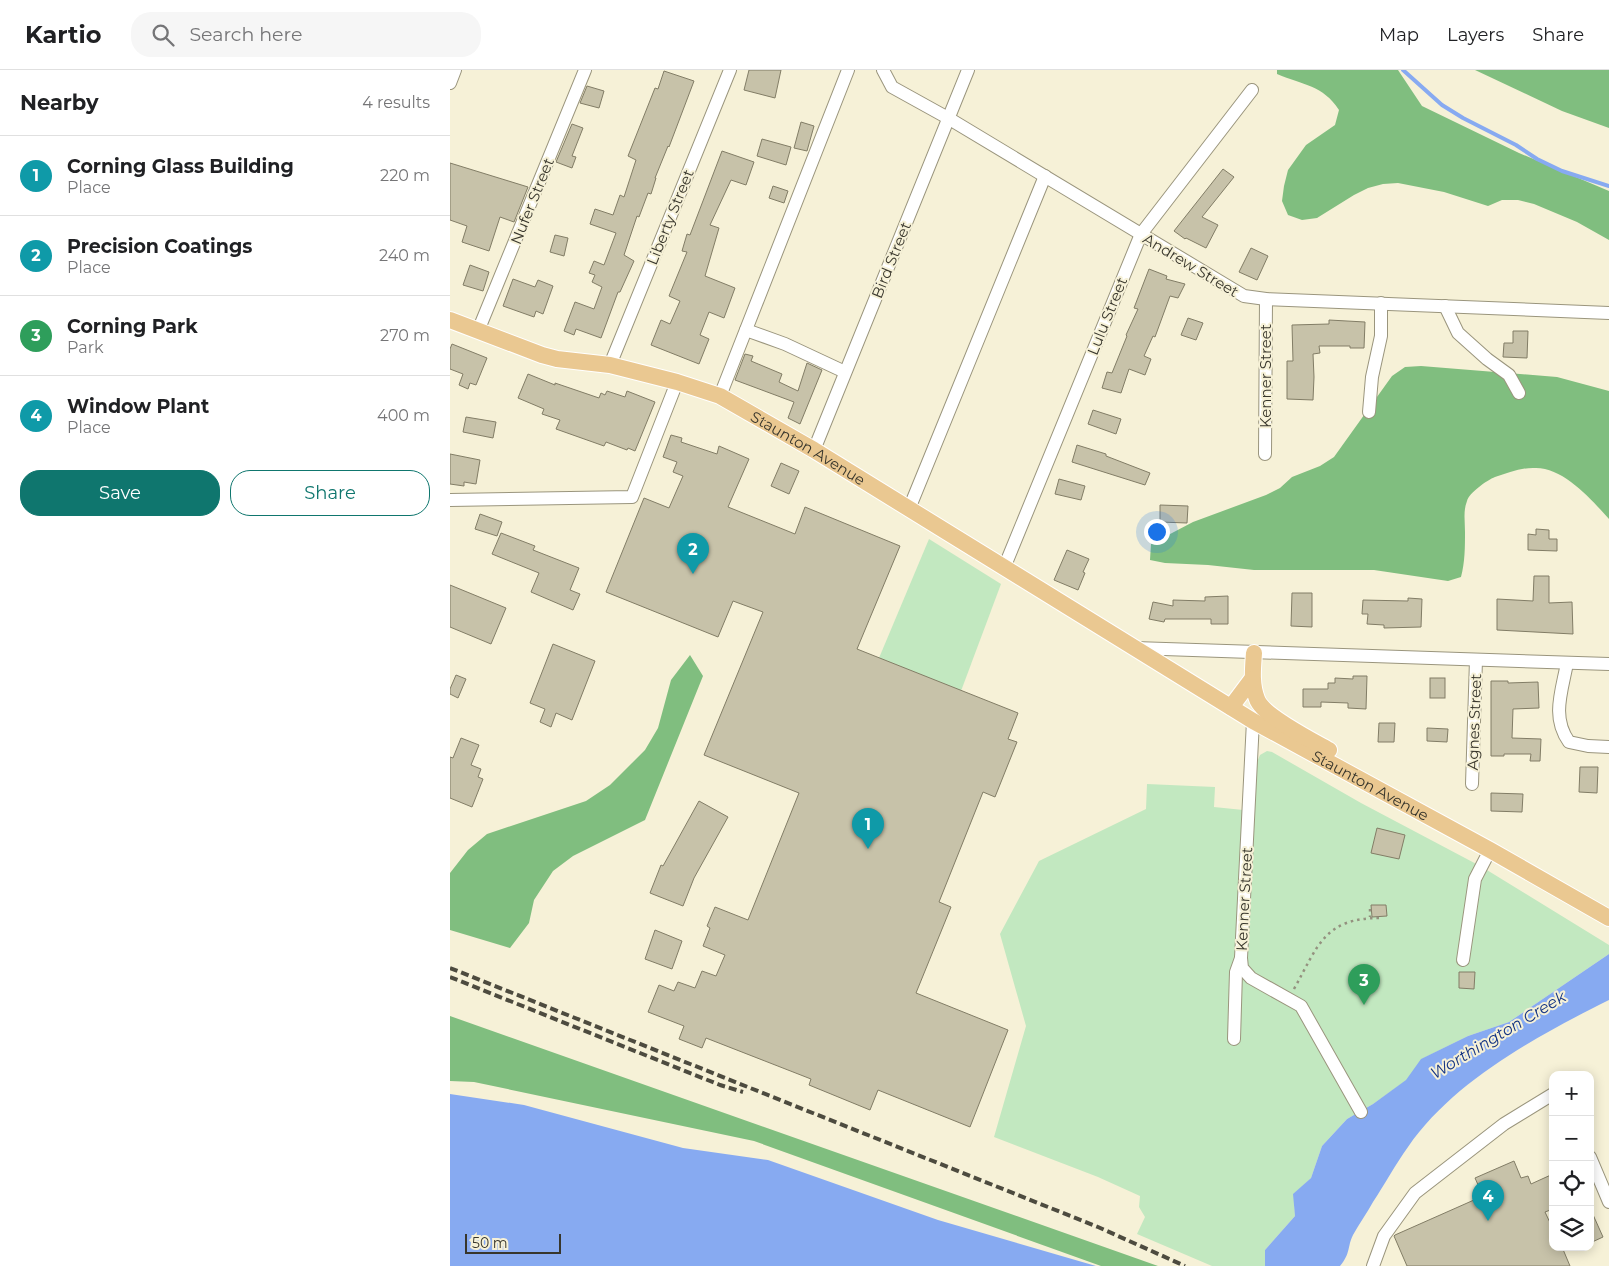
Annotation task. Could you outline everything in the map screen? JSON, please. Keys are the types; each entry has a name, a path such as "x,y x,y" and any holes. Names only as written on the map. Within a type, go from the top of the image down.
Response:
{"main road":[{"name":"Staunton Avenue","path":"450,320 542,355 610,365 677,382 720,396 814,450 1253,721 1490,850 1609,918"},
{"path":"1254,653 1252,679 1257,701 1265,710 1349,762 1375,787"},
{"path":"1231,707 1252,679"}],"street":[{"path":"450,82 455,70"},
{"name":"Nufer Street","path":"478,331 585,70"},
{"name":"Liberty Street","path":"610,365 730,70"},
{"path":"720,396 848,70"},
{"name":"Andrew Street","path":"883,70 892,87 948,118 1244,296 1266,299 1609,313"},
{"name":"Bird Street","path":"814,450 968,70"},
{"name":"Lulu Street","path":"1004,568 1141,234 1252,90"},
{"path":"909,509 1045,176"},
{"name":"Kenner Street","path":"1265,454 1266,299"},
{"path":"1369,412 1372,377 1381,336 1381,304"},
{"path":"1444,306 1458,333 1509,375 1519,393"},
{"path":"746,330 785,344 845,372"},
{"path":"450,500 632,497 677,382"},
{"name":"Staunton Avenue","path":"1136,648 1609,664"},
{"name":"Agnes Street","path":"1472,784 1476,660"},
{"path":"1567,663 1558,716 1562,732 1568,742 1588,746 1609,747"},
{"name":"Kenner Street","path":"1253,721 1242,968 1246,973 1301,1006 1361,1112"},
{"path":"1463,960 1475,879 1490,850"},
{"path":"1234,1039 1236,972 1241,958"},
{"path":"1373,1266 1384,1236 1416,1193 1504,1124 1549,1096"},
{"path":"1591,1161 1609,1202"}],"path":[{"path":"1370,909 1370,918"},
{"path":"1288,999 1321,941 1328,933 1352,920 1380,918"}],"green space":[{"path":"1277,70 1398,70 1422,106 1519,153 1609,191 1609,240 1577,222 1534,204 1518,200 1502,200 1488,206 1444,192 1398,183 1368,188 1317,218 1302,220 1288,215 1282,201 1288,170 1306,145 1335,125 1339,110 1326,95 1312,87 1277,74"},
{"path":"1475,70 1609,70 1609,128 1562,111"},
{"path":"1421,366 1557,377 1609,391 1609,519 1577,486 1567,479 1546,469 1526,468 1495,477 1479,487 1468,498 1465,512 1465,538 1461,577 1448,581 1374,570 1254,570 1165,563 1150,560 1151,544 1193,522 1266,495 1280,488 1292,477 1320,466 1334,457 1392,376 1405,367"},
{"path":"929,539 1001,584 961,691 879,658"},
{"path":"690,655 703,676 645,820 573,856 553,871 534,900 529,923 510,948 450,930 450,873 468,850 487,834 586,801 610,785 645,750 658,728 671,680"},
{"path":"1267,751 1482,867 1609,945 1609,954 1509,1022 1468,1036 1422,1059 1407,1080 1373,1104 1347,1119 1322,1146 1311,1178 1294,1194 1295,1216 1265,1250 1265,1266 1212,1266 1137,1234 1145,1217 1139,1207 1140,1196 1098,1177 994,1137 1026,1026 1000,934 1039,861 1146,809 1147,784 1215,787 1214,807 1253,811 1257,762 1260,755"},
{"path":"450,1016 1158,1266 1101,1266 754,1141 474,1082 450,1081"}],"water":[{"path":"1609,954 1609,1000 1527,1044 1473,1081 1449,1101 1427,1123 1408,1147 1353,1235 1346,1257 1340,1266 1265,1266 1265,1250 1295,1216 1293,1194 1311,1178 1322,1146 1347,1119 1373,1104 1406,1080 1421,1059 1468,1036 1509,1022"},
{"path":"450,1094 524,1105 683,1148 768,1160 938,1220 1096,1266 450,1266"}],"building":[{"path":"749,70 781,70 775,98 744,90"},
{"path":"664,71 694,81 655,178 651,194 648,193 639,217 637,216 624,255 634,261 620,292 618,292 601,338 576,329 574,335 564,331 575,302 594,309 602,287 592,282 595,275 589,273 594,261 604,265 616,233 590,224 595,209 613,215 620,195 624,197 636,160 628,156 655,88 658,89"},
{"path":"587,86 604,91 599,108 580,103"},
{"path":"801,122 814,126 807,151 794,148"},
{"path":"572,124 583,128 572,156 576,157 572,168 556,162"},
{"path":"762,139 791,147 786,165 757,156"},
{"path":"722,151 754,162 746,185 731,180 710,225 719,228 705,276 735,288 724,318 709,312 700,335 709,339 699,364 651,345 661,320 670,324 680,301 669,296 687,252 682,251 687,234 690,235"},
{"path":"450,163 528,187 514,222 500,217 489,251 462,242 467,226 450,220"},
{"path":"1223,169 1234,177 1202,217 1218,225 1206,248 1185,239 1174,231"},
{"path":"773,186 788,191 784,203 769,198"},
{"path":"555,235 568,238 564,256 550,252"},
{"path":"1251,248 1268,256 1257,280 1239,272"},
{"path":"470,265 489,272 483,291 463,285"},
{"path":"1149,269 1167,276 1166,279 1185,284 1178,298 1170,296 1155,337 1153,336 1144,356 1151,359 1145,375 1129,369 1121,393 1102,388 1107,372 1112,373 1138,309 1134,308"},
{"path":"513,279 535,287 538,280 553,286 543,314 536,311 534,317 503,306"},
{"path":"1188,318 1203,323 1196,340 1181,335"},
{"path":"1329,320 1365,322 1364,348 1319,346 1320,353 1313,354 1313,400 1287,399 1287,361 1293,361 1292,325 1329,324"},
{"path":"1513,331 1528,331 1527,358 1503,357 1504,343 1513,343"},
{"path":"452,344 487,358 476,385 470,383 468,389 459,385 463,374 450,369 450,349"},
{"path":"745,354 753,356 751,361 782,374 779,382 798,391 807,363 822,370 800,424 788,418 794,402 735,380"},
{"path":"528,374 555,385 555,383 599,398 601,393 605,395 607,391 625,397 627,391 655,402 635,451 606,442 604,446 556,429 560,420 542,414 544,409 518,398"},
{"path":"1093,410 1121,419 1116,434 1088,424"},
{"path":"466,417 496,422 493,438 463,432"},
{"path":"671,435 682,438 681,442 717,454 719,446 749,459 728,507 795,534 805,507 900,546 857,649 1018,713 1008,739 1017,742 995,797 983,792 939,902 951,907 916,993 1008,1030 970,1127 878,1090 870,1110 809,1085 811,1079 706,1038 702,1048 679,1039 684,1026 648,1012 659,985 674,991 678,982 695,988 702,971 716,976 725,955 703,946 710,928 707,926 715,907 748,920 799,793 704,755 763,612 733,601 718,637 606,592 644,498 669,508 683,476 673,472 677,462 663,457"},
{"path":"1077,445 1106,454 1106,456 1150,473 1145,485 1072,462"},
{"path":"450,454 480,460 476,484 464,482 464,486 450,484"},
{"path":"781,463 799,471 789,494 771,486"},
{"path":"1059,479 1085,486 1081,500 1055,494"},
{"path":"1160,505 1188,506 1187,523 1160,522"},
{"path":"480,514 502,522 497,536 475,529"},
{"path":"1536,529 1549,530 1549,539 1557,539 1557,551 1528,550 1528,534 1536,535"},
{"path":"501,533 535,546 533,550 579,568 570,590 580,594 573,610 531,592 539,573 492,554"},
{"path":"1067,550 1089,559 1078,590 1054,580"},
{"path":"1534,576 1549,576 1549,603 1572,602 1573,634 1497,630 1497,599 1533,601"},
{"path":"450,585 506,608 491,644 450,627"},
{"path":"1292,593 1312,593 1312,627 1291,626"},
{"path":"1228,596 1228,624 1211,624 1211,619 1165,619 1164,622 1149,619 1153,602 1173,606 1173,600 1205,601 1205,597"},
{"path":"1408,598 1422,599 1421,627 1384,628 1384,625 1367,624 1368,614 1362,614 1363,600 1408,601"},
{"path":"553,644 595,661 572,720 556,713 551,727 540,722 545,709 530,703"},
{"path":"456,675 466,679 458,698 450,694 450,689"},
{"path":"1353,676 1367,676 1366,709 1348,708 1348,703 1321,702 1321,707 1303,707 1303,689 1328,689 1328,683 1335,683 1335,678 1353,679"},
{"path":"1430,678 1445,678 1445,698 1430,698"},
{"path":"1491,681 1508,681 1508,683 1538,682 1539,708 1513,709 1512,738 1541,739 1540,761 1530,761 1531,754 1491,756"},
{"path":"1379,723 1395,723 1394,742 1378,742"},
{"path":"1427,728 1448,729 1447,742 1427,741"},
{"path":"461,738 479,745 471,765 481,769 478,777 483,779 472,807 450,798 450,757 453,758"},
{"path":"1580,767 1598,767 1597,793 1579,792"},
{"path":"1491,793 1523,794 1522,812 1491,811"},
{"path":"699,801 728,817 694,878 683,906 650,893 661,865 663,866"},
{"path":"1377,828 1405,835 1399,859 1371,853"},
{"path":"1371,905 1386,905 1387,916 1372,917"},
{"path":"655,930 682,941 672,969 645,959"},
{"path":"1459,972 1475,972 1474,989 1459,988"},
{"path":"1514,1161 1521,1178 1528,1176 1531,1184 1549,1176 1549,1210 1545,1212 1549,1220 1549,1251 1564,1251 1570,1266 1407,1266 1394,1236 1483,1196 1475,1178"},
{"path":"1594,1217 1603,1237 1594,1241"}],"waterway":[{"name":"Worthington Creek","path":"1403,70 1442,105 1463,118 1562,171 1609,186"}],"railway":[{"path":"450,968 1098,1227 1185,1266"},
{"path":"450,977 720,1085 743,1092"}],"place":[{"name":"Precision Coatings","path":"693,574"},
{"name":"Corning Glass Building","path":"868,849"},
{"name":"Corning Park","path":"1364,1005"},
{"name":"Window Plant","path":"1488,1221"}]}
